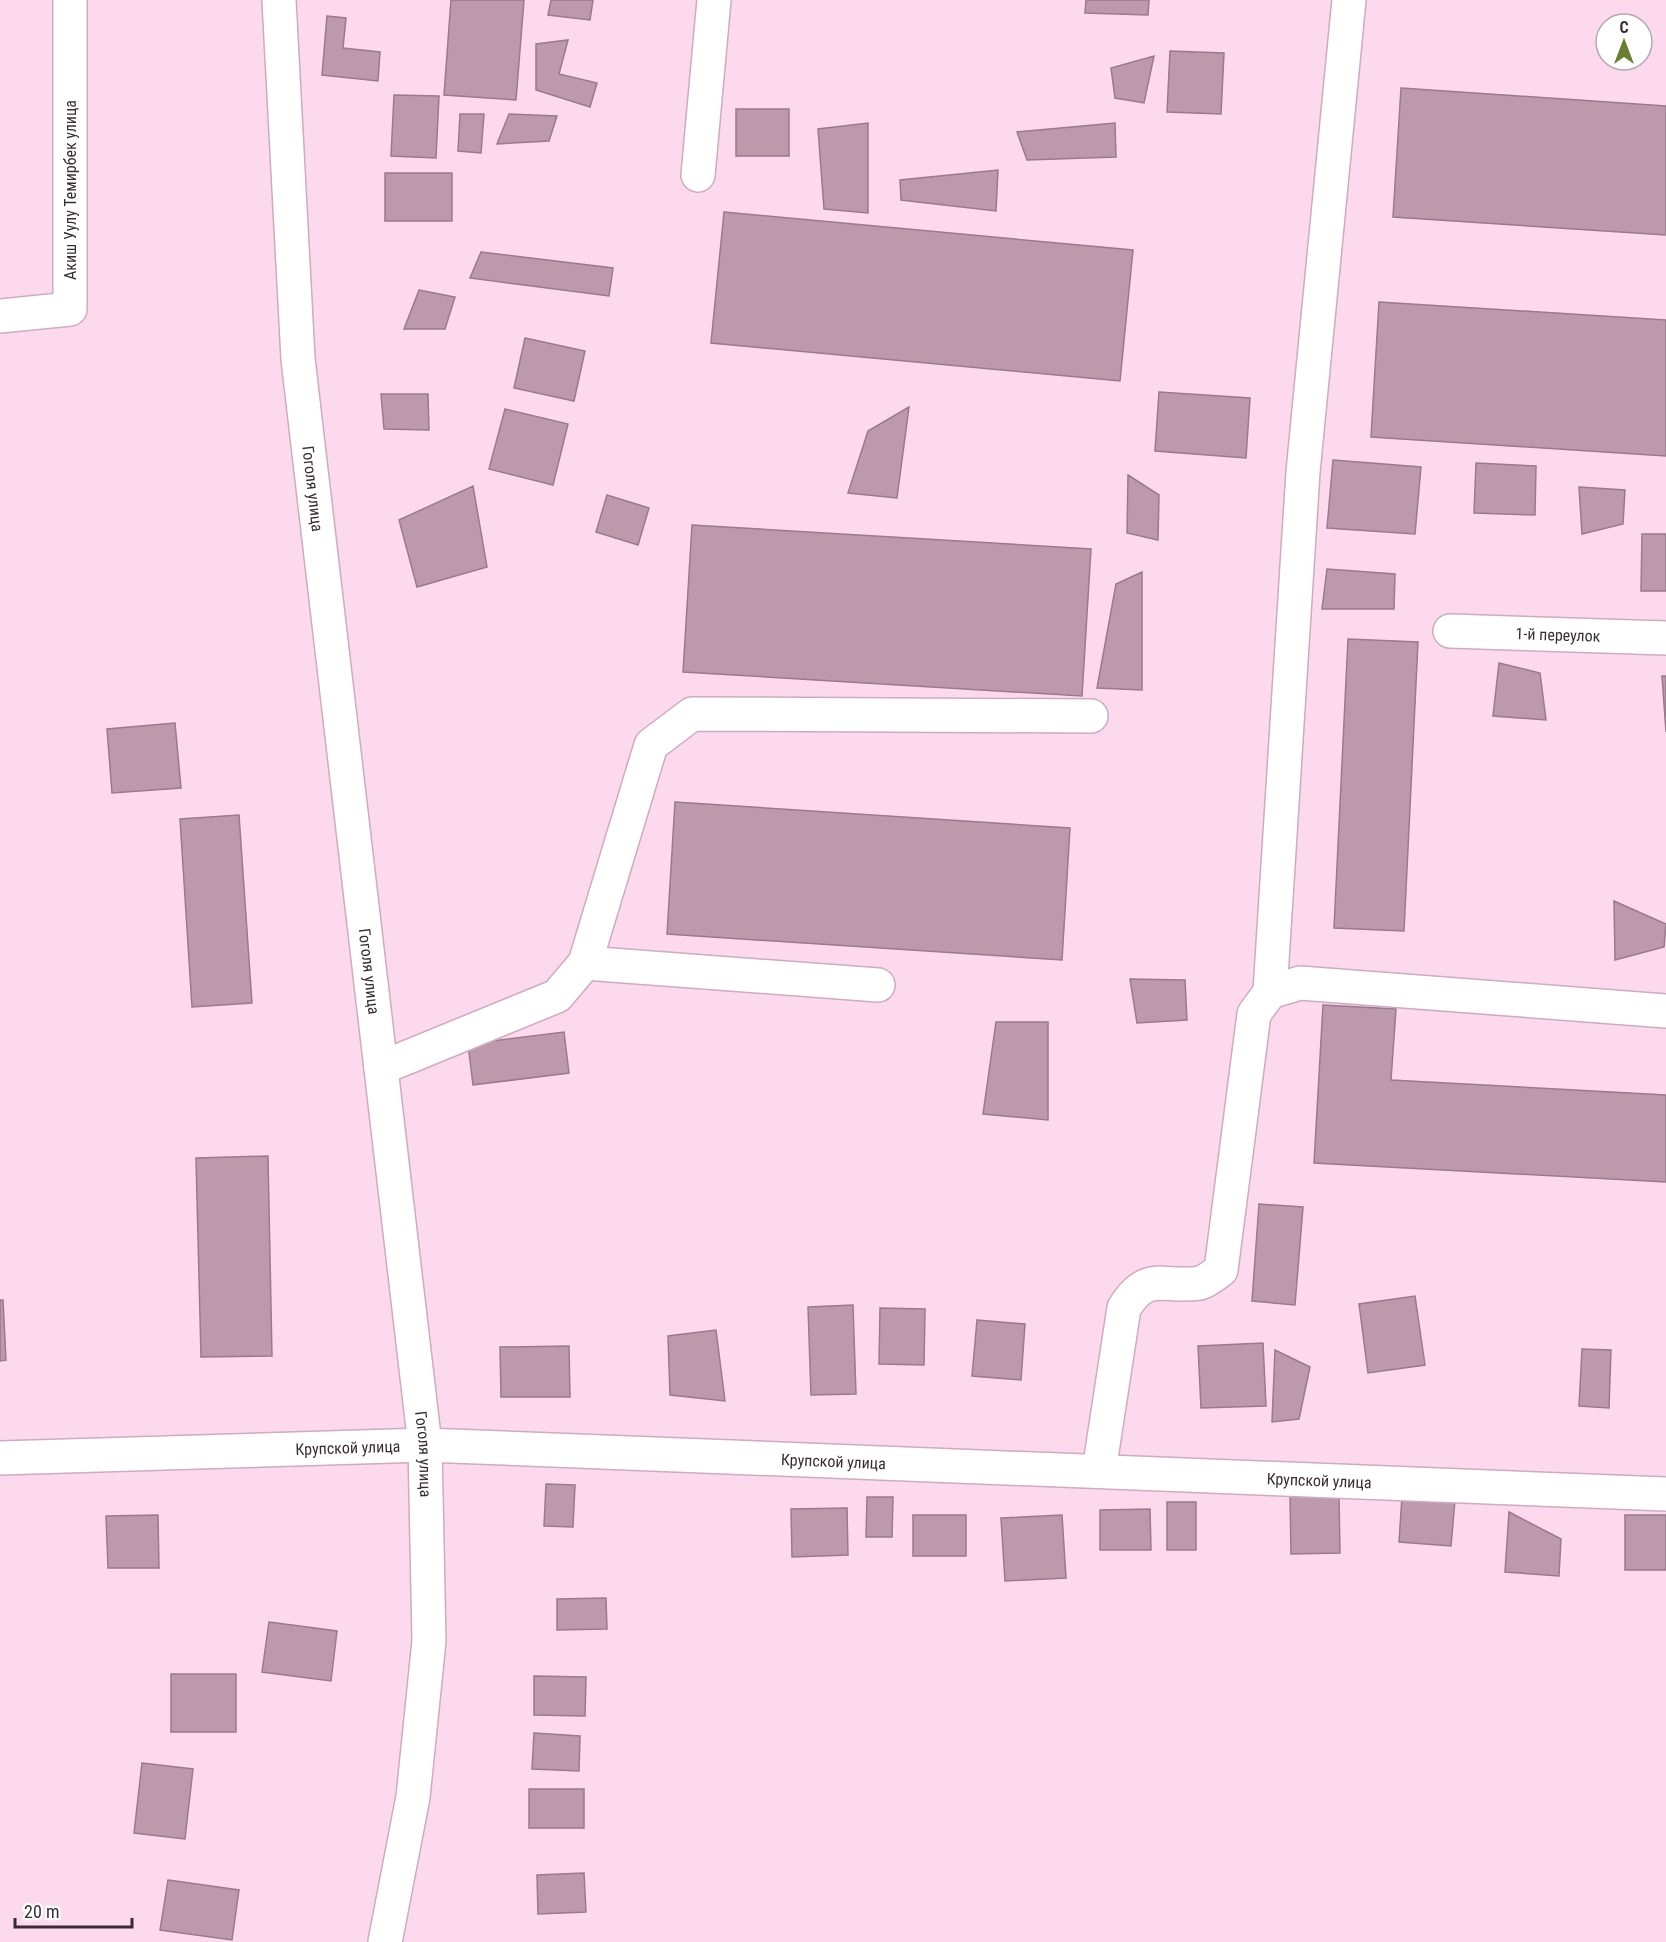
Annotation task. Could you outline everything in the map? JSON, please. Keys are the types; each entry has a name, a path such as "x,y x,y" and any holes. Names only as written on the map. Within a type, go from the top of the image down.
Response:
{"street":[{"name":"Акиш Уулу Темирбек улица","path":"7,315 70,309 70,0"},
{"name":"Гоголя улица","path":"279,0 298,359 426,1445 429,1641 413,1797 385,1942"},
{"path":"698,175 714,0"},
{"path":"1099,1471 1124,1308 1136,1290 1153,1283 1202,1283 1221,1270 1254,1014 1270,992 1303,472 1349,0"},
{"name":"1-й переулок","path":"1450,632 1666,638"},
{"path":"381,1068 556,996 585,963 651,745 692,714 1091,716"},
{"path":"585,963 878,985"},
{"path":"1270,992 1300,983 1666,1011"},
{"name":"Крупской улица","path":"0,1458 426,1445 1666,1494"}],"building":[{"path":"451,0 524,0 516,100 444,95"},
{"path":"551,0 593,0 590,20 548,15"},
{"path":"1086,0 1149,0 1148,15 1085,13"},
{"path":"327,16 346,18 343,48 380,52 378,81 322,75"},
{"path":"568,40 559,74 597,83 590,107 536,90 536,44"},
{"path":"1170,51 1224,53 1221,114 1167,112"},
{"path":"1154,56 1144,103 1115,98 1111,68"},
{"path":"1401,88 1666,106 1666,235 1393,217"},
{"path":"394,95 439,96 436,158 391,156"},
{"path":"736,109 789,109 789,156 736,156"},
{"path":"460,114 484,114 481,153 458,151"},
{"path":"509,114 557,116 549,141 497,144"},
{"path":"868,123 868,213 824,209 818,129"},
{"path":"1115,123 1116,157 1027,160 1017,132"},
{"path":"998,170 996,211 901,200 900,180"},
{"path":"385,173 452,173 452,221 385,221"},
{"path":"724,212 1133,250 1120,381 711,343"},
{"path":"481,252 613,268 609,296 470,278"},
{"path":"419,290 455,297 445,329 404,329"},
{"path":"1379,302 1666,320 1666,456 1371,437"},
{"path":"525,338 585,351 574,401 514,388"},
{"path":"1159,392 1250,398 1246,458 1155,451"},
{"path":"381,394 428,394 429,430 384,429"},
{"path":"909,407 897,498 848,493 868,431"},
{"path":"505,409 568,424 553,485 489,469"},
{"path":"1333,460 1421,467 1415,534 1327,528"},
{"path":"1476,463 1536,466 1535,515 1474,513"},
{"path":"1128,475 1159,495 1158,540 1127,533"},
{"path":"473,486 487,567 417,587 399,520"},
{"path":"1579,487 1625,490 1623,524 1582,534"},
{"path":"607,495 649,508 638,545 596,532"},
{"path":"692,525 1091,549 1082,696 683,672"},
{"path":"1642,534 1666,534 1666,591 1641,591"},
{"path":"1327,569 1395,574 1394,609 1322,609"},
{"path":"1142,572 1142,690 1097,688 1116,584"},
{"path":"1348,639 1418,642 1404,931 1334,928"},
{"path":"1499,663 1540,673 1546,720 1493,716"},
{"path":"1662,676 1666,676 1666,732"},
{"path":"175,723 181,788 112,793 107,729"},
{"path":"675,802 1070,828 1062,960 667,934"},
{"path":"239,815 252,1003 192,1007 180,819"},
{"path":"1614,901 1666,924 1664,947 1615,960"},
{"path":"1130,979 1185,980 1187,1020 1137,1023"},
{"path":"1323,1005 1396,1009 1391,1080 1666,1095 1666,1182 1314,1163"},
{"path":"996,1022 1048,1022 1048,1120 983,1114"},
{"path":"564,1032 569,1073 473,1085 468,1044"},
{"path":"268,1156 272,1356 201,1357 196,1158"},
{"path":"1259,1204 1303,1207 1295,1305 1252,1301"},
{"path":"1415,1296 1425,1365 1368,1373 1359,1304"},
{"path":"0,1300 3,1300 6,1360 0,1361"},
{"path":"853,1305 856,1394 811,1395 808,1307"},
{"path":"880,1308 925,1309 924,1365 879,1364"},
{"path":"977,1320 1025,1324 1021,1380 972,1376"},
{"path":"716,1330 725,1401 670,1395 668,1336"},
{"path":"1263,1343 1266,1406 1201,1408 1198,1346"},
{"path":"569,1346 570,1397 501,1397 500,1347"},
{"path":"1582,1349 1611,1350 1609,1408 1579,1406"},
{"path":"1275,1350 1310,1367 1299,1419 1272,1422"},
{"path":"546,1484 575,1485 573,1527 544,1526"},
{"path":"1290,1495 1339,1495 1340,1553 1291,1554"},
{"path":"1402,1496 1455,1500 1451,1546 1399,1542"},
{"path":"867,1497 893,1497 892,1537 866,1537"},
{"path":"1167,1502 1196,1502 1196,1550 1167,1550"},
{"path":"847,1508 848,1555 792,1557 791,1509"},
{"path":"1150,1509 1151,1550 1100,1550 1100,1510"},
{"path":"1509,1512 1561,1539 1559,1576 1505,1572"},
{"path":"158,1515 159,1568 108,1568 106,1516"},
{"path":"913,1515 966,1515 966,1556 913,1556"},
{"path":"1062,1515 1066,1578 1005,1581 1001,1518"},
{"path":"1625,1515 1666,1515 1666,1570 1625,1570"},
{"path":"606,1598 607,1629 557,1630 557,1599"},
{"path":"269,1622 337,1631 331,1681 262,1672"},
{"path":"171,1674 236,1674 236,1732 171,1732"},
{"path":"534,1676 586,1677 585,1716 534,1715"},
{"path":"534,1733 580,1736 579,1771 532,1769"},
{"path":"142,1763 193,1769 185,1839 134,1833"},
{"path":"529,1789 584,1789 584,1828 529,1828"},
{"path":"584,1873 586,1912 538,1914 537,1875"},
{"path":"168,1880 239,1890 232,1940 160,1930"}]}
